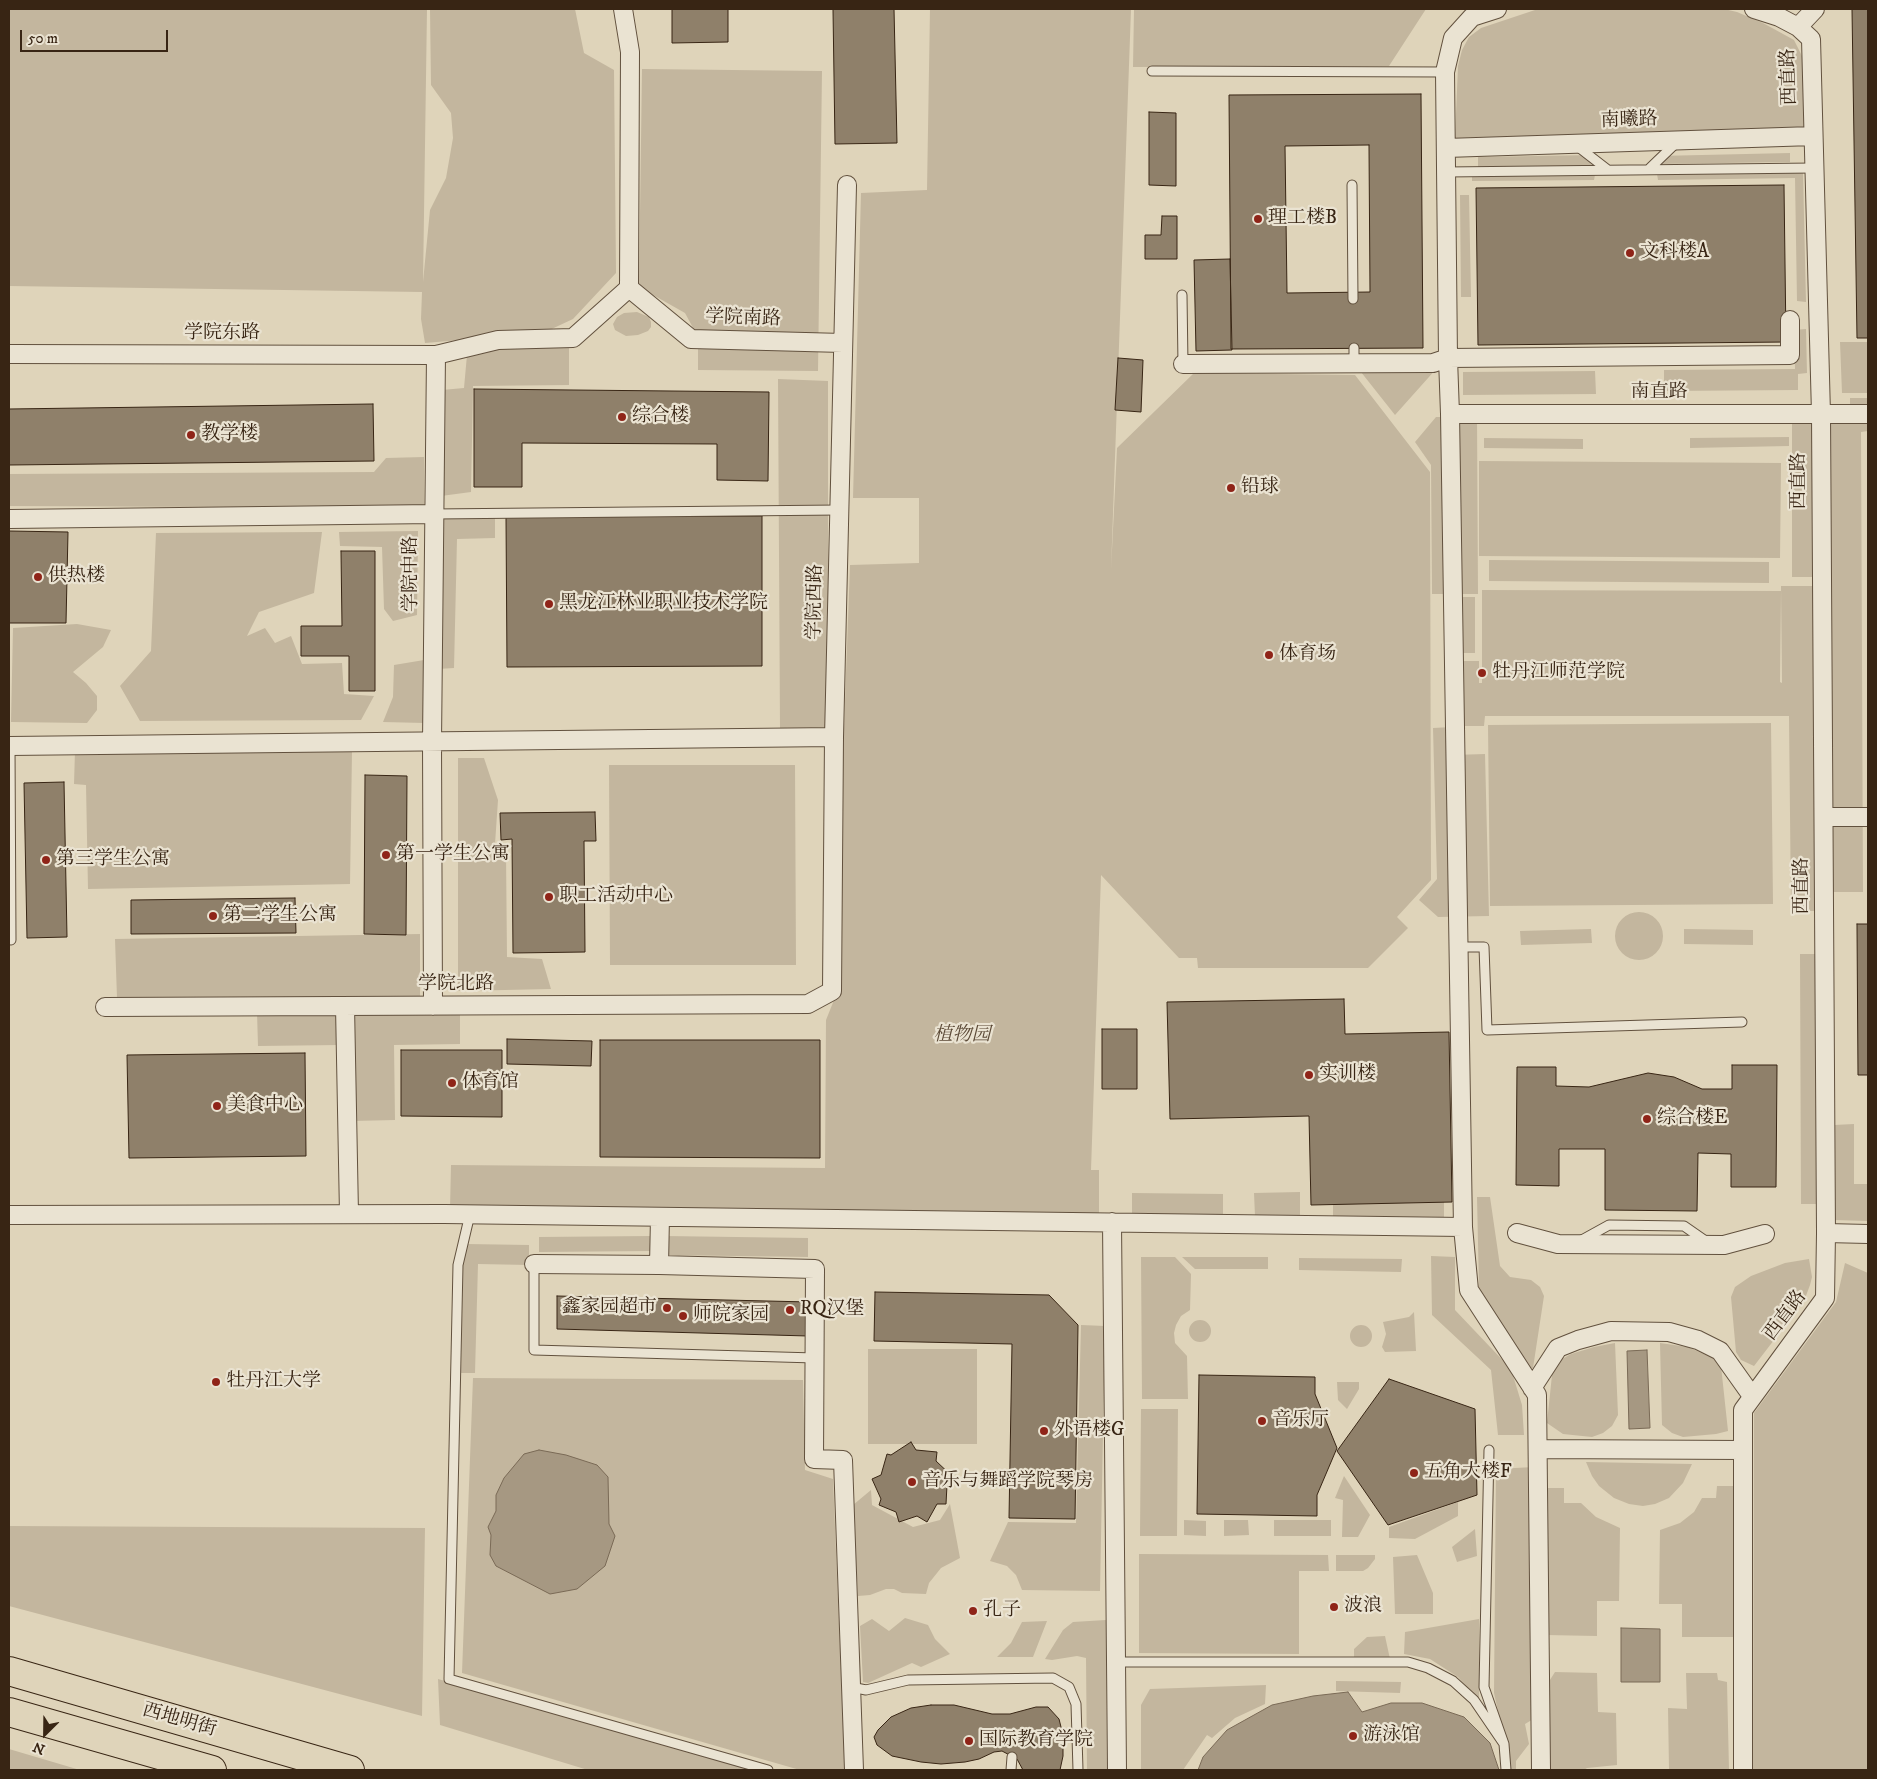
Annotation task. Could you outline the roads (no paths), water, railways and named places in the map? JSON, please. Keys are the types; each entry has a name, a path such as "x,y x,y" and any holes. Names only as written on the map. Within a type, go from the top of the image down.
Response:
{"highway":[{"name":"西地明街","path":"9,1672 350,1770"},
{"name":"西地明街","path":"9,1712 212,1770"}],"street":[{"path":"436,356 498,340 573,338 629,288 630,52 623,9"},
{"path":"1497,9 1472,17 1453,38 1445,72 1463,1227 1469,1290 1537,1395 1541,1770"},
{"name":"西直路","path":"1746,1396 1825,1298 1826,1233 1821,414 1810,39 1798,27 1779,17 1754,9"},
{"path":"1798,27 1815,9"},
{"name":"南曦路","path":"1446,148 1813,136"},
{"name":"学院西路","path":"808,1004 832,991 834,737 847,185"},
{"name":"学院南路","path":"629,288 691,339 843,344"},
{"path":"1183,364 1354,355 1433,363 1448,358 1790,355 1790,320"},
{"name":"学院东路","path":"9,354 436,356"},
{"name":"学院中路","path":"433,1006 432,742 436,356"},
{"name":"南直路","path":"1450,414 1868,414"},
{"path":"9,519 434,514"},
{"path":"9,746 834,737"},
{"path":"1824,817 1868,817"},
{"name":"学院北路","path":"105,1007 808,1004"},
{"path":"345,1006 349,1214"},
{"path":"9,1215 470,1214 1463,1227"},
{"path":"659,1265 660,1216"},
{"path":"1112,1222 1117,1770"},
{"path":"1517,1233 1558,1244 1712,1245 1724,1245 1765,1234"},
{"path":"1826,1233 1868,1234"},
{"path":"534,1264 815,1269 814,1459 843,1460 854,1770"},
{"path":"1532,1388 1558,1348 1610,1331 1669,1332 1698,1340 1720,1351 1746,1396 1743,1450 1743,1770"},
{"path":"1538,1449 1743,1450"}],"lane":[{"path":"1152,71 1445,72"},
{"path":"1648,170 1678,141"},
{"path":"1573,144 1608,170"},
{"path":"1446,172 1814,168"},
{"path":"1352,185 1353,299"},
{"path":"1182,295 1183,364"},
{"path":"434,514 840,510"},
{"path":"9,746 11,940"},
{"path":"1459,947 1484,947 1487,1030 1742,1022"},
{"path":"470,1214 458,1265 449,1679 768,1770"},
{"path":"534,1264 534,1350 814,1358"},
{"path":"1489,1450 1484,1687 1504,1744 1506,1770"},
{"path":"1116,1662 1408,1662 1428,1668 1453,1681 1474,1700 1504,1744"},
{"path":"851,1680 856,1688 866,1690 908,1680 1053,1678 1069,1687 1076,1704 1078,1770"},
{"path":"1011,1770 1012,1757"}],"place":[{"name":"理工楼B","path":"1258,219"},
{"name":"文科楼A","path":"1630,253"},
{"name":"综合楼","path":"622,417"},
{"name":"教学楼","path":"191,435"},
{"name":"铅球","path":"1231,488"},
{"name":"供热楼","path":"38,577"},
{"name":"黑龙江林业职业技术学院","path":"549,604"},
{"name":"体育场","path":"1269,655"},
{"name":"牡丹江师范学院","path":"1482,673"},
{"name":"第一学生公寓","path":"386,855"},
{"name":"第三学生公寓","path":"46,860"},
{"name":"职工活动中心","path":"549,897"},
{"name":"第二学生公寓","path":"213,916"},
{"name":"实训楼","path":"1309,1075"},
{"name":"体育馆","path":"452,1083"},
{"name":"美食中心","path":"217,1106"},
{"name":"综合楼E","path":"1647,1119"},
{"name":"鑫家园超市","path":"667,1308"},
{"name":"RQ汉堡","path":"790,1310"},
{"name":"师院家园","path":"683,1316"},
{"name":"牡丹江大学","path":"216,1382"},
{"name":"音乐厅","path":"1262,1421"},
{"name":"外语楼G","path":"1044,1431"},
{"name":"五角大楼F","path":"1414,1473"},
{"name":"音乐与舞蹈学院琴房","path":"912,1482"},
{"name":"波浪","path":"1334,1607"},
{"name":"孔子","path":"973,1611"},
{"name":"游泳馆","path":"1353,1736"},
{"name":"国际教育学院","path":"969,1741"}],"park label":[{"name":"植物园","path":"962,1036"}]}
